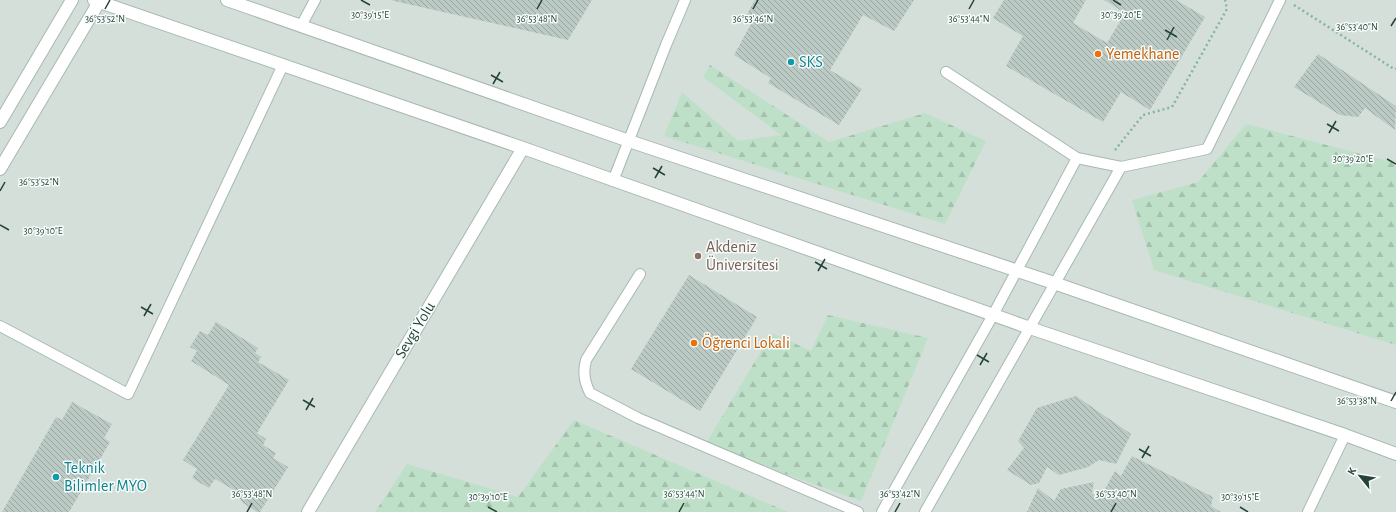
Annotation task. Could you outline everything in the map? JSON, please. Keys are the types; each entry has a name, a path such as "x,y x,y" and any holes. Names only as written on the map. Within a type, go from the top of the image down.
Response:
{"street":[{"path":"0,122 72,0"},
{"path":"226,0 629,141 1054,282 1396,402"},
{"path":"0,169 96,1 523,148 1030,328 1345,435 1396,454"},
{"name":"Sevgi Yolu","path":"308,512 523,148"}],"lane":[{"path":"301,26 315,0"},
{"path":"614,181 666,45 685,0"},
{"path":"946,72 1077,158 1121,168 1206,149 1280,0"},
{"path":"1,330 128,394 283,65"},
{"path":"882,512 993,315 1077,158"},
{"path":"925,512 1030,328 1054,282 1121,168"},
{"path":"640,274 586,360 584,377 590,393 638,418 858,512"},
{"path":"1308,512 1345,435"}],"path":[{"path":"1104,164 1143,115 1172,107 1227,9 1225,0"},
{"path":"1293,4 1396,69"}],"shaded area":[{"name":"Akdeniz Üniversitesi","path":"0,0 1396,0 1396,512 0,512"}],"green space":[{"path":"710,65 829,142 925,113 986,141 945,224 664,136 682,92 738,141 781,135 703,77"},
{"path":"1246,124 1396,163 1396,345 1154,270 1132,200 1198,182"},
{"path":"828,315 928,338 861,501 705,445 772,333 811,351"},
{"path":"574,420 788,512 375,512 407,464 518,497"}],"building":[{"path":"390,0 592,0 568,40"},
{"name":"SKS","path":"755,0 914,0 894,31 863,15 830,70 862,89 839,125 768,83 771,78 734,55 752,22 745,18"},
{"name":"Yemekhane","path":"1004,0 1086,0 1073,23 1107,43 1125,13 1104,0 1176,0 1205,17 1150,110 1121,92 1103,122 1006,66 1023,36 993,18"},
{"path":"1318,54 1396,106 1395,130 1365,108 1358,117 1340,115 1294,87"},
{"name":"Öğrenci Lokali","path":"689,275 757,317 700,411 631,369"},
{"path":"216,322 258,348 255,353 261,357 258,362 289,380 257,433 266,439 263,445 276,453 273,458 288,467 260,512 257,512 243,503 234,490 215,479 209,488 192,478 197,469 183,460 229,385 191,361 197,351 190,347 200,331 208,335"},
{"path":"1076,396 1131,434 1116,464 1099,460 1088,467 1059,475 1047,467 1039,483 1031,485 1007,470 1024,448 1018,441 1037,408"},
{"name":"Teknik Bilimler MYO","path":"72,402 112,424 104,438 110,442 69,512 2,512 56,417 62,420"},
{"path":"1132,456 1213,497 1211,506 1221,512 1027,512 1038,488 1054,501 1061,489 1094,482 1092,493 1097,496 1102,494 1115,471 1121,476"}],"place":[{"name":"Yemekhane","path":"1098,54"},
{"name":"SKS","path":"791,62"},
{"name":"Akdeniz Üniversitesi","path":"698,256"},
{"name":"Öğrenci Lokali","path":"694,343"},
{"name":"Teknik Bilimler MYO","path":"56,477"}]}
